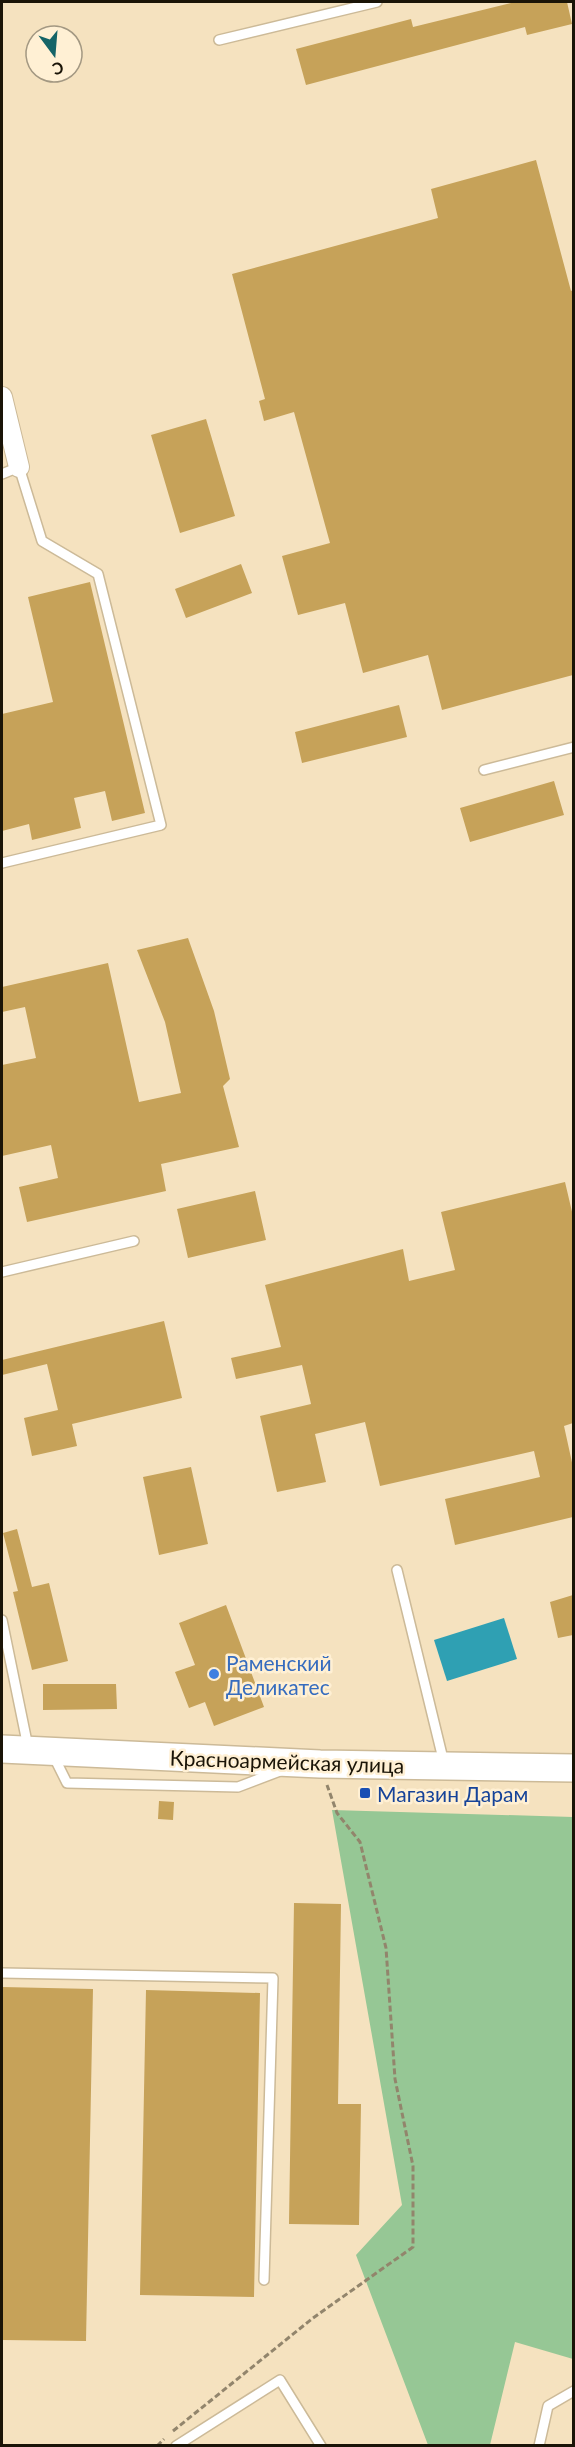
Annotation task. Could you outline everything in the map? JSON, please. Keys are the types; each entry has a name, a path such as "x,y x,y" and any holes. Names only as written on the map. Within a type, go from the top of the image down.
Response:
{"street":[{"path":"2,397 10,471"},
{"name":"Красноармейская улица","path":"2,1749 311,1763 573,1768"}],"lane":[{"path":"219,40 377,2"},
{"path":"2,863 161,825 98,574 42,541 10,471"},
{"path":"484,770 573,747"},
{"path":"2,1272 134,1241"},
{"path":"397,1570 445,1766"},
{"path":"2,1620 40,1750"},
{"path":"2,1973 273,1978 264,2280"},
{"path":"176,2445 280,2380 321,2445"},
{"path":"539,2445 548,2406 573,2391"}],"path":[{"path":"172,2432 195,2411 313,2318 413,2247 412,2166 395,2079 386,1948 360,1842 337,1813 311,1763"},
{"path":"157,2445 165,2439"}],"green space":[{"path":"332,1810 573,1817 573,2359 515,2342 490,2445 428,2445 356,2255 402,2205"}],"water":[{"path":"504,1618 517,1659 447,1681 434,1640"}],"building":[{"path":"515,2 567,2 572,24 527,35 525,27 306,85 296,49 411,19 413,27"},
{"path":"536,160 571,291 573,290 573,675 442,710 428,655 363,673 345,603 298,615 282,556 330,543 294,412 264,421 259,401 265,399 232,274 438,218 431,189"},
{"path":"206,419 235,516 180,533 151,435"},
{"path":"241,564 252,593 186,618 175,589"},
{"path":"90,582 145,813 112,821 105,791 74,798 81,828 32,840 29,824 2,831 2,714 53,702 28,597"},
{"path":"399,705 407,737 302,763 295,732"},
{"path":"554,781 564,815 470,842 460,808"},
{"path":"188,938 214,1011 230,1079 223,1086 239,1147 161,1164 166,1191 27,1222 19,1187 58,1178 51,1145 2,1156 2,1065 36,1058 25,1007 2,1012 2,987 108,963 139,1102 181,1093 165,1022 137,950"},
{"path":"565,1182 573,1216 573,1423 564,1426 573,1467 573,1517 455,1545 445,1499 540,1477 534,1451 380,1486 365,1422 315,1434 326,1482 277,1492 260,1416 311,1404 302,1365 236,1379 231,1358 281,1347 265,1285 403,1249 409,1281 455,1270 441,1212"},
{"path":"255,1191 266,1240 188,1258 177,1209"},
{"path":"164,1321 182,1398 72,1424 77,1446 32,1456 24,1418 58,1410 47,1364 2,1375 2,1360"},
{"path":"191,1467 208,1544 159,1555 143,1477"},
{"path":"17,1529 32,1587 49,1583 68,1661 32,1670 13,1592 18,1591 3,1533"},
{"path":"573,1595 573,1635 558,1638 550,1602"},
{"path":"226,1605 264,1707 214,1726 205,1702 189,1708 175,1672 195,1665 179,1623"},
{"path":"43,1684 116,1684 117,1709 43,1710"},
{"path":"159,1801 174,1802 173,1820 158,1819"},
{"path":"294,1903 341,1904 338,2104 361,2104 359,2225 289,2224"},
{"path":"2,1987 93,1989 86,2341 2,2340"},
{"path":"146,1990 260,1993 254,2297 140,2295"}],"place":[{"name":"Раменский Деликатес","path":"214,1674"},
{"name":"Магазин Дарам","path":"365,1793"}]}
